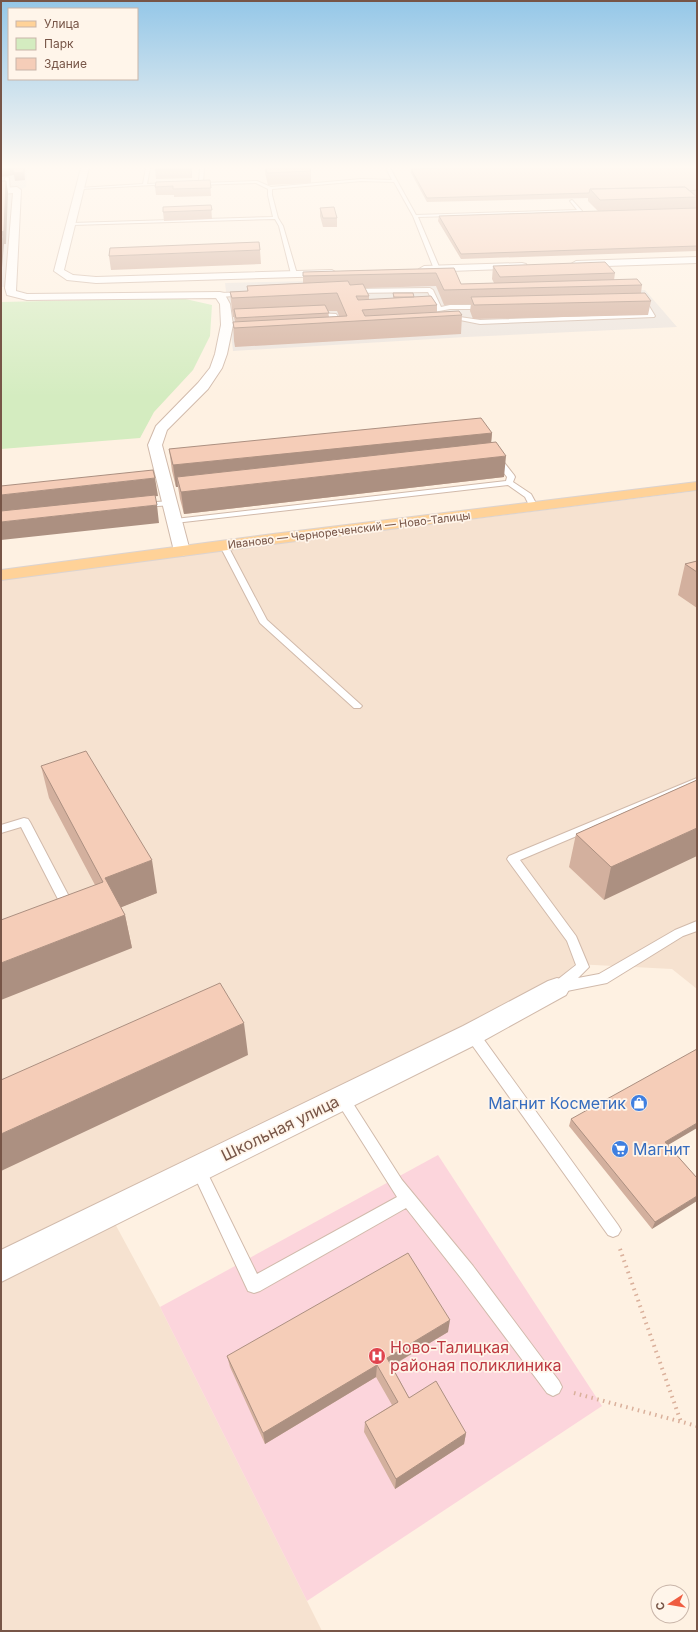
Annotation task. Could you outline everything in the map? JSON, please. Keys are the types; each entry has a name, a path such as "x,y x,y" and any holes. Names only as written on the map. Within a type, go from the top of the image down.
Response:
{"main road":[{"name":"Иваново — Чернореченский — Ново-Талицы","path":"1,575 697,486"}],"street":[{"path":"13,244 10,288 11,293 27,297 220,295 225,304 230,319 229,337 218,361 207,380 161,429 155,445 164,466 182,551"},
{"path":"66,244 59,271 75,279 96,280 344,272"},
{"path":"565,265 697,260"},
{"path":"414,270 534,266"},
{"name":"Школьная улица","path":"1,1266 472,1034 557,988"}],"lane":[{"path":"286,244 294,274"},
{"path":"427,244 437,269"},
{"path":"355,297 343,292 430,290 445,316"},
{"path":"220,295 250,294"},
{"path":"421,311 428,311 445,316 480,322 652,316 647,307 627,304"},
{"path":"445,316 496,306"},
{"path":"304,316 334,315 341,324 340,329 332,331"},
{"path":"492,456 511,477 508,483"},
{"path":"175,521 508,483 528,496 534,507"},
{"path":"132,507 171,496"},
{"path":"224,546 263,621 357,706"},
{"path":"557,988 583,967 572,939 513,859 697,781"},
{"path":"1,829 24,822 69,908 55,913"},
{"path":"557,988 602,979 679,933 697,926"},
{"path":"472,1034 613,1230"},
{"path":"342,1098 397,1185 467,1272 553,1387"},
{"path":"198,1169 254,1285 408,1200"}],"path":[{"path":"613,1230 681,1422"},
{"path":"553,1387 697,1426"}],"shaded area":[{"path":"1,244 11,244 6,287 1,287"},
{"path":"453,278 467,296 645,290 677,327 466,337 233,351 225,283"},
{"path":"697,491 697,989 672,969 575,964 553,983 1,1258 1,580 194,554"},
{"name":"Ново-Талицкая районая поликлиника","path":"438,1155 602,1406 307,1601 160,1307"},
{"path":"113,1220 160,1307 322,1631 1,1631 1,1278"}],"green space":[{"path":"181,298 212,305 210,336 193,370 154,412 140,438 1,449 1,302"}],"building":[{"path":"205,244 259,244 260,250 109,256 110,248"},
{"path":"455,244 697,244 697,246 461,254"},
{"path":"605,262 615,273 500,277 493,266"},
{"path":"454,268 461,284 637,279 642,285 444,290 436,273 303,276 303,272"},
{"path":"348,281 350,285 363,284 369,296 356,296 358,300 431,296 437,305 362,310 365,316 459,311 462,315 234,328 233,322 347,316 337,293 232,298 230,292 248,291 247,286"},
{"path":"393,293 413,293 414,297 394,297"},
{"path":"645,293 651,301 474,305 471,297"},
{"path":"325,305 329,313 236,318 234,309"},
{"path":"481,418 492,433 173,465 169,449"},
{"path":"496,442 506,456 181,492 177,477"},
{"path":"153,470 155,478 1,495 1,486"},
{"path":"155,495 157,505 1,522 1,511"},
{"path":"697,561 697,572 685,564"},
{"path":"86,751 152,860 105,878 125,915 1,963 1,920 103,882 41,766"},
{"path":"697,780 697,828 611,867 576,834"},
{"path":"220,983 244,1023 1,1134 1,1080"},
{"path":"697,1049 697,1123 665,1142 697,1178 697,1196 655,1222 571,1119"},
{"path":"408,1253 450,1320 387,1358 409,1398 436,1381 466,1433 396,1479 365,1422 398,1402 377,1365 263,1433 227,1356"}],"place":[{"name":"Магнит Косметик","path":"639,1103"},
{"name":"Магнит","path":"620,1149"},
{"name":"Ново-Талицкая районая поликлиника","path":"377,1356"}]}
